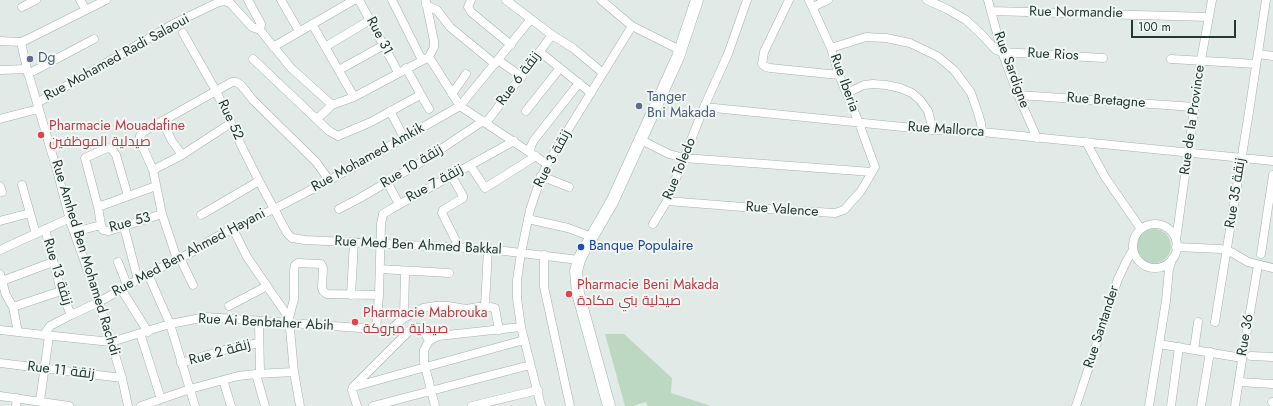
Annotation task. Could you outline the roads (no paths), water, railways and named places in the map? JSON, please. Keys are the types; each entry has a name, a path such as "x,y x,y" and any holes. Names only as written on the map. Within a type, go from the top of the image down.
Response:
{"main road":[{"path":"609,406 578,292 576,271 578,260 612,202 660,99 680,50 697,0"}],"street":[{"path":"22,8 36,0"},
{"path":"80,0 86,10"},
{"path":"0,40 21,42 106,0"},
{"path":"248,0 261,24 260,30 273,47 291,68 332,105"},
{"path":"281,0 299,31"},
{"path":"273,47 354,0"},
{"name":"Rue 31","path":"359,0 384,45 429,109"},
{"path":"392,0 426,58 460,106 547,164"},
{"path":"506,0 552,36 573,48 603,72"},
{"path":"601,0 632,26 680,50"},
{"name":"Rue Toledo","path":"653,224 668,201 704,107 728,54 747,0"},
{"path":"789,0 764,52 762,64 770,68 839,75"},
{"path":"811,3 828,0"},
{"path":"927,0 966,20 996,50 1002,52"},
{"name":"Rue Sardigne","path":"988,0 1002,52 1018,95 1037,138"},
{"name":"Rue de la Province","path":"1176,244 1201,60 1212,0"},
{"path":"1171,58 1256,64 1266,0"},
{"name":"Rue Mohamed Radi Salaoui","path":"0,119 37,106 177,22 219,2 224,1 230,3 252,27 260,30"},
{"path":"317,119 332,105 354,97 426,58 434,48 434,41 426,2"},
{"path":"426,2 437,10 450,27 496,62 522,77"},
{"name":"Rue Iberia","path":"811,3 831,48 839,75 859,123 874,170"},
{"path":"470,4 471,12 511,44"},
{"name":"Rue Normandie","path":"991,12 1209,17"},
{"name":"Rue Mohamed Amkik","path":"275,208 329,180 460,106 531,19"},
{"path":"325,47 370,20"},
{"path":"312,24 354,97"},
{"name":"Rue 3 زنقة","path":"541,406 521,327 517,298 517,280 528,219 534,196 547,164 632,26"},
{"name":"Rue 52","path":"183,33 216,90 241,145 259,181 275,208"},
{"name":"Rue 6 زنقة","path":"485,122 522,77 552,36"},
{"path":"831,48 866,38 886,38 910,43 938,56 961,78 971,93 979,116 982,132"},
{"path":"0,70 27,71 94,39"},
{"name":"Rue Amhed Ben Mohamed Rachdi","path":"21,42 27,71 74,232 112,342 128,406"},
{"path":"339,70 384,45"},
{"path":"540,52 590,93"},
{"name":"Rue Rios","path":"1002,52 1103,58"},
{"path":"1258,54 1273,56"},
{"path":"253,59 331,132 338,136 370,122 420,95"},
{"name":"Rue 35 زنقة","path":"1215,322 1256,64"},
{"path":"526,110 560,68"},
{"path":"452,94 466,74"},
{"path":"193,285 179,259 162,214 153,170 140,141 140,136 143,132 234,81 242,85 253,100 316,162 329,180"},
{"path":"533,154 531,146 534,140 579,83"},
{"path":"847,93 864,85 873,84 886,84 912,93 920,100 928,111 933,130"},
{"name":"Rue Bretagne","path":"1018,95 1195,107"},
{"name":"Rue Mallorca","path":"704,107 933,130 982,132 1273,161"},
{"path":"390,111 401,132"},
{"path":"162,121 172,141 182,155"},
{"name":"Rue 10 زنقة","path":"339,209 387,182 485,122"},
{"path":"153,170 182,155 232,123"},
{"path":"641,140 669,154 684,158 874,170"},
{"name":"Rue 7 زنقة","path":"381,243 381,224 383,214 514,141"},
{"path":"1086,142 1105,177 1141,229"},
{"path":"74,232 101,225 85,158 108,148 116,152 128,196"},
{"path":"470,165 485,188 533,154"},
{"name":"Rue Valence","path":"668,201 838,213 844,210 855,199 874,170"},
{"path":"452,175 464,196 443,210 442,213 459,247"},
{"path":"1261,254 1273,175"},
{"path":"541,176 569,187"},
{"path":"200,215 259,181"},
{"path":"387,182 399,204"},
{"path":"22,185 36,234"},
{"name":"Rue 53","path":"98,208 156,186"},
{"name":"Rue Med Ben Ahmed Bakkal","path":"275,208 287,233 292,238 305,240 488,249 578,260"},
{"name":"Rue Med Ben Ahmed Hayani","path":"46,336 50,326 71,314 99,302 148,274 179,259 214,238 275,208"},
{"path":"0,221 30,212"},
{"name":"Rue 53","path":"101,225 102,230 106,232 162,214"},
{"path":"0,250 70,218"},
{"path":"528,219 568,228 592,237"},
{"path":"1149,406 1166,301 1169,269 1172,259 1176,244 1169,230 1164,227 1152,225 1141,229 1134,238 1133,250 1139,261 1150,267 1162,266 1172,259"},
{"path":"124,227 138,280"},
{"name":"Rue 13 زنقة","path":"45,229 53,262 71,314"},
{"path":"233,229 247,257 290,321"},
{"path":"351,295 354,242"},
{"path":"376,329 381,243"},
{"path":"1176,244 1227,250 1248,262 1273,268"},
{"path":"488,249 485,306 495,308 499,330"},
{"name":"Rue Santander","path":"1076,406 1118,279 1133,250"},
{"path":"544,255 544,287 570,406"},
{"path":"18,332 13,307 3,296 1,278 53,262"},
{"path":"118,262 124,287 144,333 161,399"},
{"path":"300,406 294,372 290,321 294,299 295,265 298,263 321,264 324,268 322,288 324,293 379,295"},
{"name":"Rue 36","path":"1235,406 1258,265"},
{"path":"380,269 449,273"},
{"path":"404,318 405,271"},
{"path":"148,274 170,324 195,406"},
{"path":"229,306 267,286"},
{"path":"13,307 62,291"},
{"name":"Rue Ai Benbtaher Abih","path":"112,342 194,318 206,317 259,321 290,321 390,329 404,318 426,307 448,306 466,309 485,306"},
{"path":"259,321 258,374 265,406"},
{"path":"1194,350 1198,322"},
{"path":"357,406 352,390 353,387 412,329 416,327 422,329 429,340"},
{"path":"435,406 430,392 425,367 424,350 429,340 438,336 521,327"},
{"path":"0,330 112,342"},
{"path":"40,401 45,370 46,336"},
{"path":"353,387 524,340"},
{"name":"Rue 2 زنقة","path":"181,363 231,348 259,343"},
{"path":"1159,344 1242,358"},
{"path":"1171,406 1179,347"},
{"path":"1201,406 1210,352"},
{"path":"1251,356 1273,357"},
{"name":"Rue 11 زنقة","path":"0,363 45,370 122,378"},
{"path":"373,406 530,365"},
{"path":"141,406 190,389 223,380 258,374 294,372"},
{"path":"223,380 231,406"},
{"path":"1238,382 1273,384"},
{"path":"472,406 538,390"},
{"path":"0,396 17,402 40,401 54,405 69,406"}],"place":[{"name":"Dg","path":"30,59"},
{"name":"Tanger Bni Makada","path":"639,106"},
{"name":"Pharmacie Mouadafine صيدلية الموظفين","path":"41,135"},
{"name":"Banque Populaire","path":"581,247"},
{"name":"Pharmacie Beni Makada صيدلية بني مكادة","path":"569,294"},
{"name":"Pharmacie Mabrouka صيدلية مبروكة","path":"355,322"}]}
